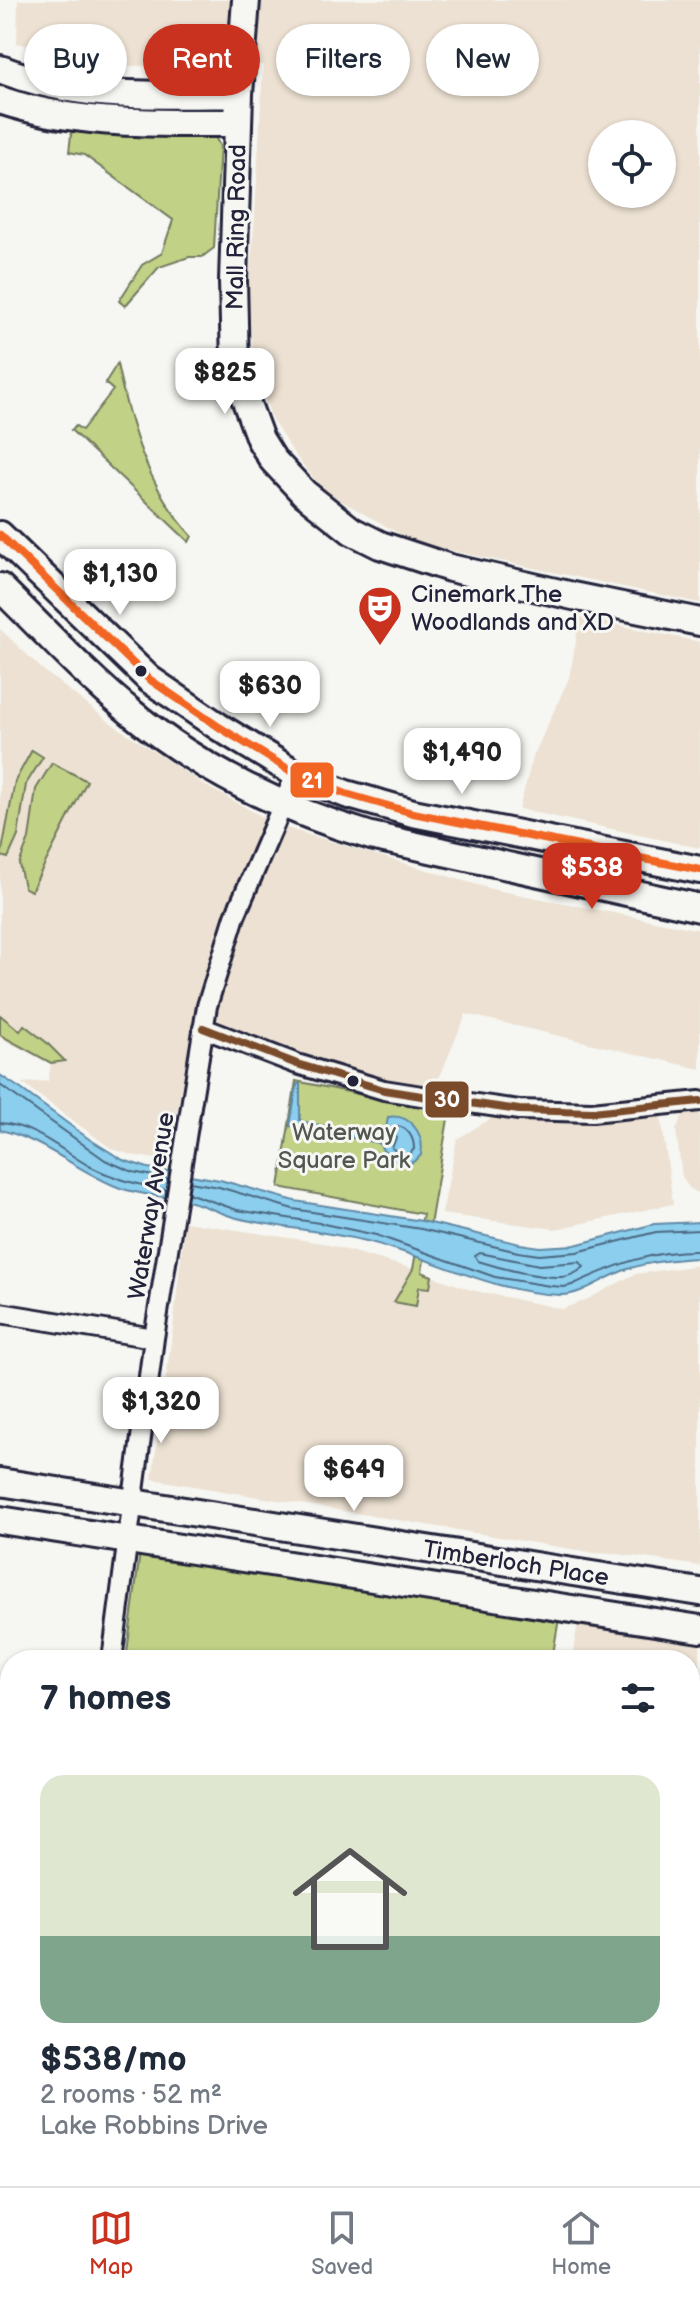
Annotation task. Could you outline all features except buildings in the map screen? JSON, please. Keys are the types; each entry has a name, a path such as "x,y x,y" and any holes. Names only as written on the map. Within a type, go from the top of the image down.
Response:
{"street":[{"name":"Mall Ring Road","path":"244,24 246,0"},
{"path":"0,69 73,90 143,96"},
{"name":"Mall Ring Road","path":"239,96 233,281 235,365 260,439 273,460 297,486 352,531 380,545 414,557 573,596 700,622"},
{"path":"0,100 68,117 121,123 238,123"},
{"path":"0,535 149,679 296,774 368,801 413,813 700,870"},
{"path":"0,587 112,696 152,729 197,759 284,804 342,828 371,836 700,908"},
{"name":"Waterway Avenue","path":"113,1650 154,1338 207,1006 235,916 296,774"},
{"path":"495,864 501,830"},
{"path":"203,1028 297,1064 384,1090 428,1097 519,1110 592,1112 700,1101"},
{"path":"0,1313 154,1338"},
{"name":"Timberloch Place","path":"0,1482 700,1592"},
{"name":"Timberloch Place","path":"0,1520 700,1629"}],"shaded area":[{"path":"18,0 700,0 700,603 439,548 405,537 324,491 295,455 272,420 254,363 248,296 263,65 260,65 260,24 143,24 143,66 127,66 127,24 24,24 24,45 17,43"},
{"path":"578,617 700,642 700,848 519,809 533,757 569,678"},
{"path":"0,629 44,671 108,721 206,786 279,826 491,889 700,930 700,1069 466,1014 432,1095 334,1067 195,1011 168,1161 112,1149 22,1083 48,1081 51,1064 0,1038"},
{"path":"700,1109 700,1194 689,1188 682,1176 676,1130 683,1114"},
{"path":"500,1113 661,1117 673,1204 555,1229 442,1214 457,1139"},
{"path":"185,1222 322,1243 413,1269 394,1302 416,1306 419,1286 430,1288 432,1276 471,1290 562,1309 635,1274 700,1265 700,1566 595,1553 152,1479"},
{"path":"578,1621 700,1641 700,1650 574,1650"}],"green space":[{"path":"72,127 208,133 215,137 220,146 214,248 202,257 189,257 159,267 125,306 119,301 142,265 162,253 173,220 84,155 69,152"},
{"path":"117,364 143,456 164,498 192,536 189,542 71,430 76,426 82,430 113,390 105,383"},
{"path":"32,750 43,757 26,784 18,836 8,858 1,856 15,781"},
{"path":"52,763 87,781 31,891 24,887 19,864 29,839 36,789"},
{"path":"0,1015 20,1031 24,1025 65,1061 51,1063 0,1035"},
{"name":"Waterway Square Park","path":"296,1081 449,1113 422,1272 432,1276 430,1288 419,1287 416,1306 394,1302 413,1269 423,1214 279,1187"},
{"path":"140,1552 559,1618 554,1650 127,1650"}],"water":[{"path":"0,1075 89,1139 123,1160 148,1168 220,1180 295,1201 422,1221 540,1247 575,1245 654,1224 700,1222 700,1258 637,1266 569,1294 537,1293 489,1282 374,1243 254,1222 191,1202 129,1191 46,1148 0,1130"},
{"path":"297,1084 300,1084 300,1121 388,1139 388,1117 403,1118 418,1133 421,1155 403,1164 387,1155 379,1143 290,1126"}],"transit line":[{"name":"21","path":"0,535 149,679 296,774 346,794 413,813 700,870"},
{"name":"30","path":"203,1028 297,1064 384,1090 428,1097 519,1110 592,1112 700,1101"}],"place":[{"name":"Cinemark The Woodlands and XD","path":"380,647"}]}
